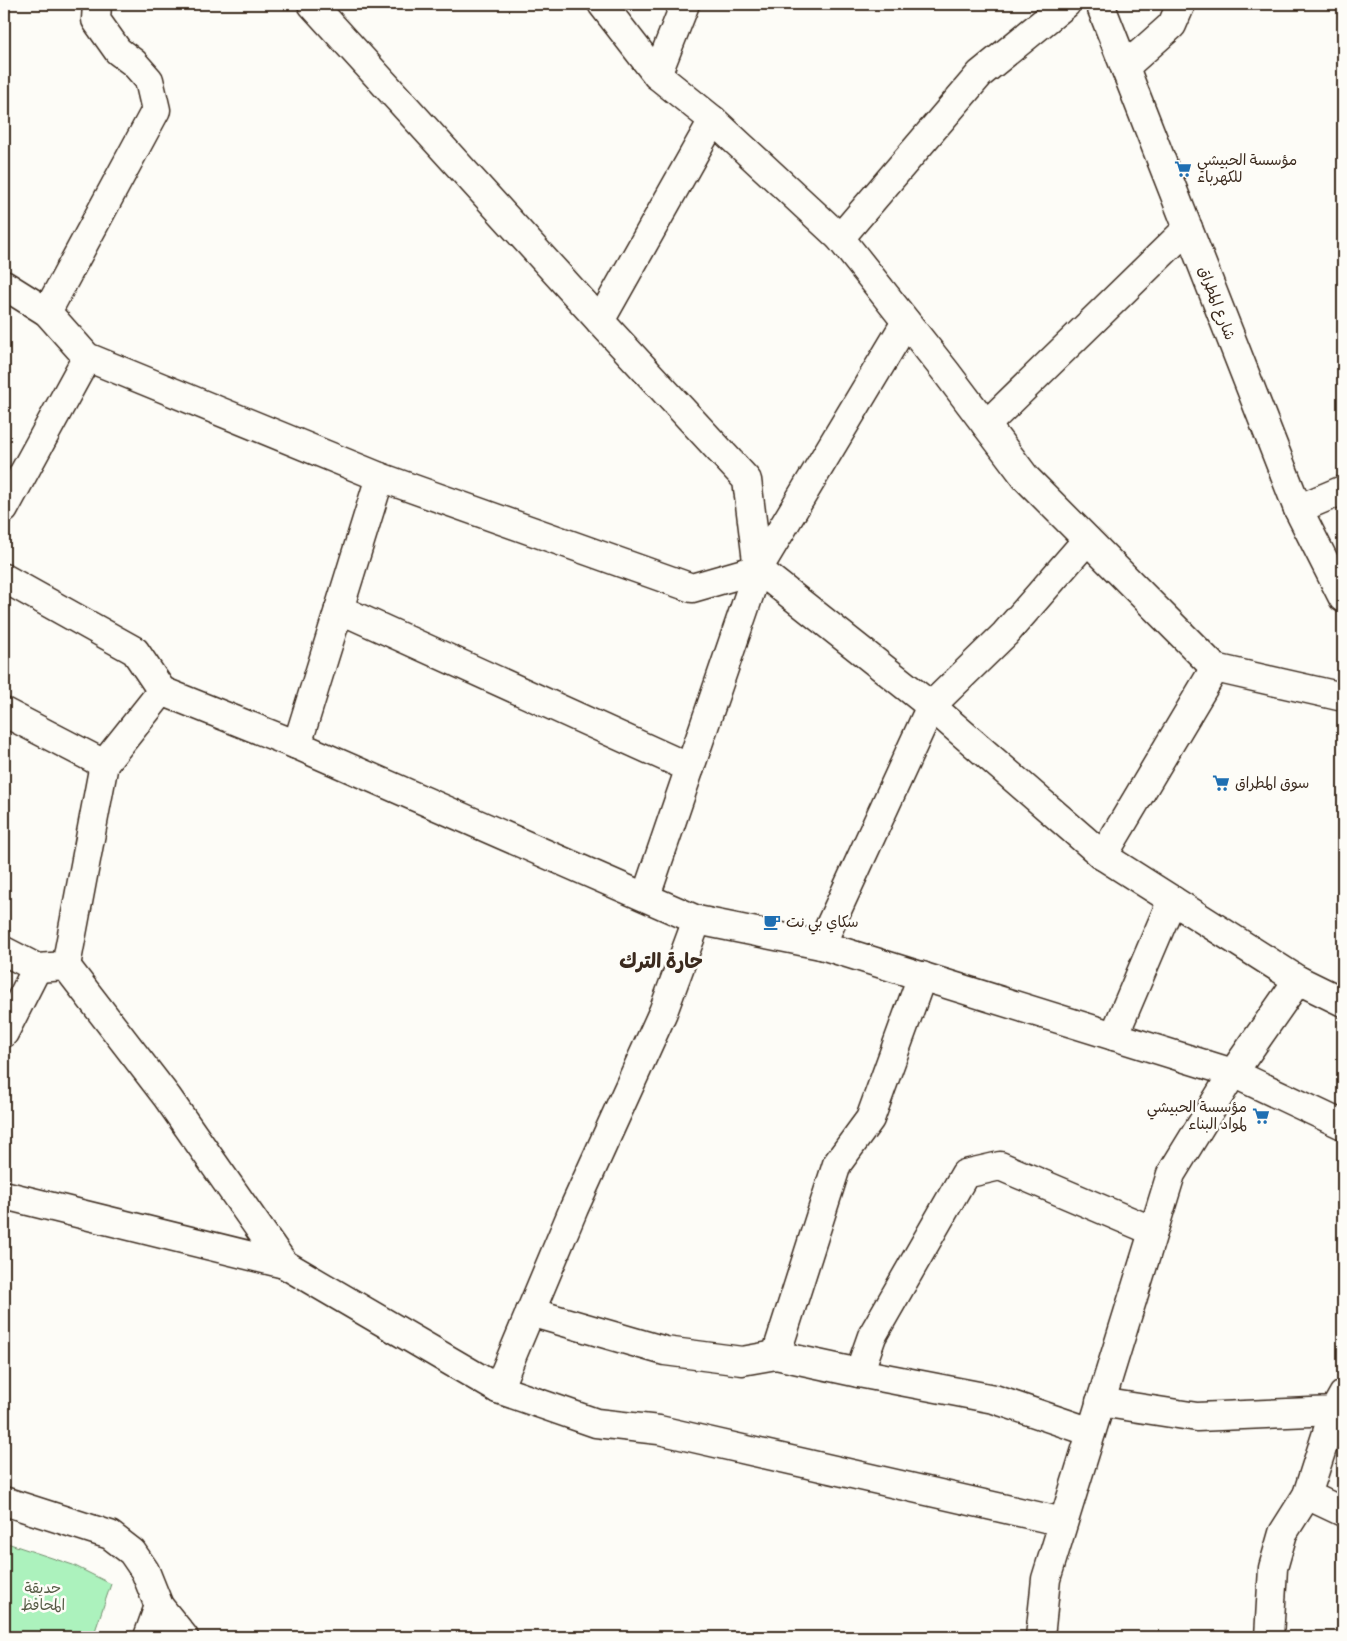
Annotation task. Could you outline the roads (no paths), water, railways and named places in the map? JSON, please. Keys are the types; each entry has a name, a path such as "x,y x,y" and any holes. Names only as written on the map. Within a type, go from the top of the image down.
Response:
{"street":[{"path":"47,312 156,110 149,80 134,63 118,51 96,20 97,4"},
{"path":"312,4 747,480 758,569 931,706 1103,856 1298,980 1343,1002"},
{"path":"602,4 657,75 713,120 840,238 1026,478 1215,668 1343,697"},
{"path":"657,75 685,4"},
{"path":"840,238 980,74 1066,4"},
{"name":"شارع المطراق","path":"1100,4 1298,509 1343,598"},
{"path":"1125,67 1172,25 1181,4"},
{"path":"600,321 713,120"},
{"path":"986,425 1188,228"},
{"path":"4,285 47,312 86,357 380,477 692,588 758,569"},
{"path":"646,896 758,569 906,322"},
{"path":"4,509 86,357"},
{"path":"297,746 380,477"},
{"path":"1298,509 1343,490"},
{"path":"821,945 931,706 1005,634 1087,540"},
{"path":"4,578 135,651 162,691 297,746 646,896 697,920 821,945 1233,1072 1343,1125"},
{"path":"339,609 690,768"},
{"path":"1103,856 1215,668"},
{"path":"162,691 104,764 66,966 167,1097 284,1264"},
{"path":"4,712 104,764"},
{"path":"1114,1036 1172,900"},
{"path":"498,1389 574,1208 663,1012 697,920"},
{"path":"4,951 37,968 66,966"},
{"path":"4,1033 37,968"},
{"path":"776,1355 837,1164 870,1119 922,976"},
{"path":"1040,1637 1046,1579 1171,1174 1233,1072 1298,980"},
{"path":"858,1373 872,1336 965,1174 1000,1166 1153,1231"},
{"path":"4,1195 284,1264 498,1389 596,1423 659,1430 1063,1522"},
{"path":"530,1312 665,1351 742,1361 776,1355 994,1399 1091,1432"},
{"path":"1100,1402 1197,1417 1338,1403 1307,1495 1283,1533 1273,1568 1270,1637"},
{"path":"1307,1495 1343,1512"},
{"path":"4,1501 110,1535 132,1552 145,1571 159,1606 184,1637"},
{"path":"148,1637 159,1606"}],"place":[{"name":"مؤسسة الحبيشي للكهرباء","path":"1183,169"},
{"name":"سوق المطراق","path":"1221,783"},
{"name":"سكاي بي نت","path":"772,922"},
{"name":"مؤسسة الحبيشي لمواد البناء","path":"1261,1116"}],"district":[{"name":"حارة الترك","path":"661,961"}],"park label":[{"name":"حديقة المحافظ","path":"43,1596"}]}
